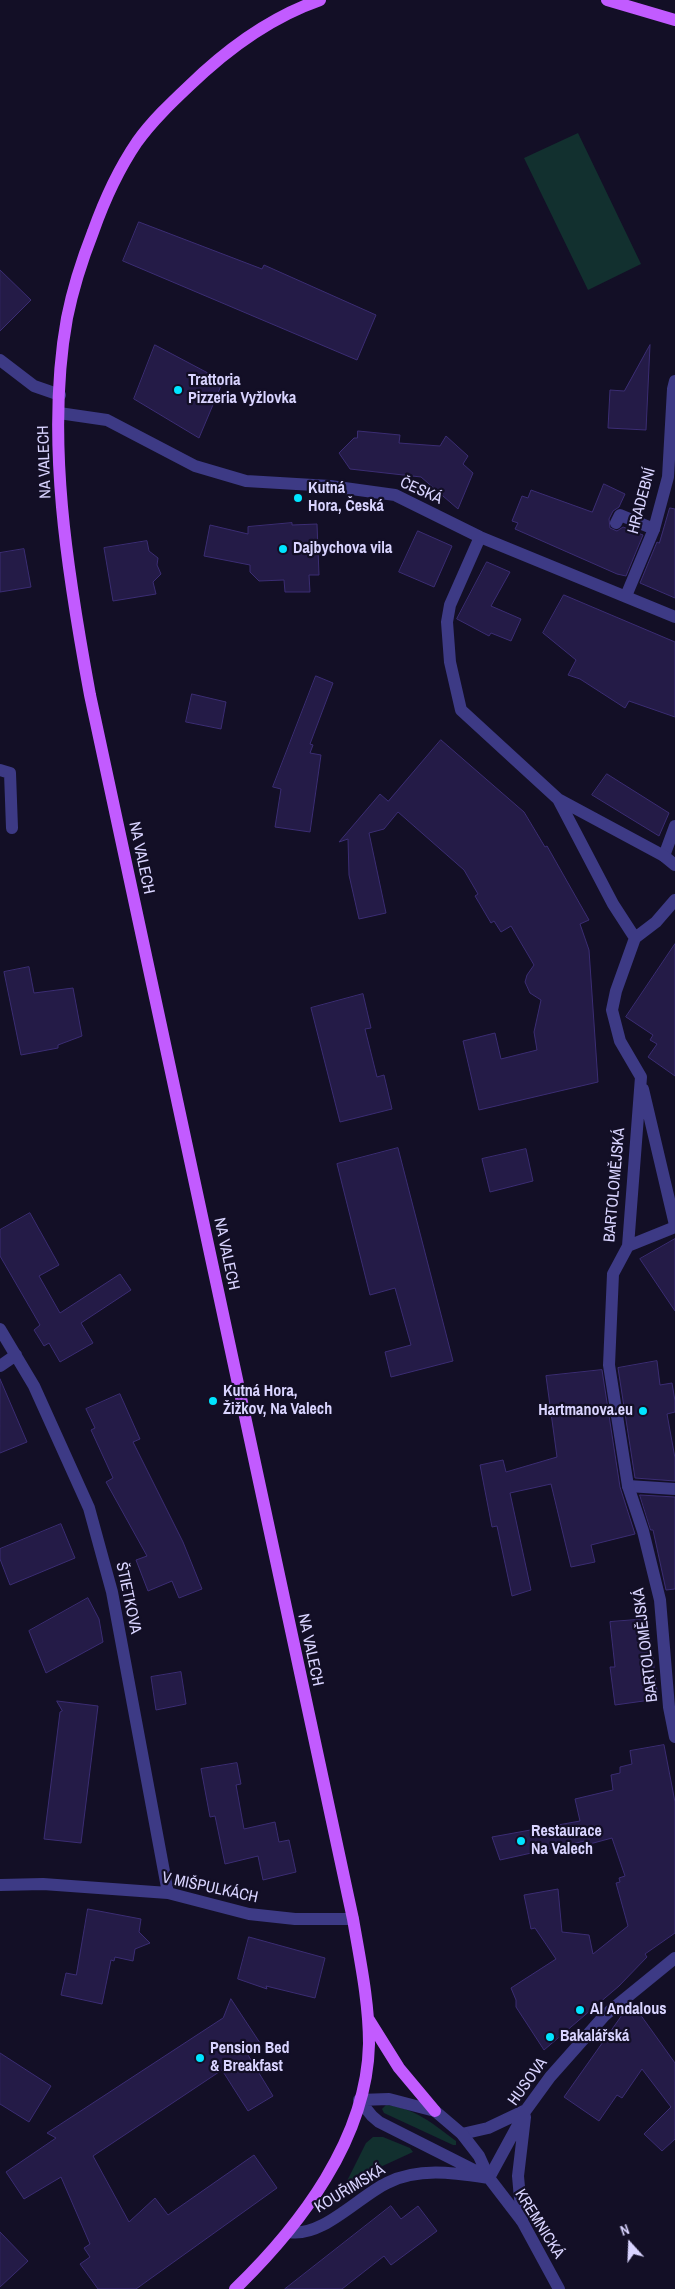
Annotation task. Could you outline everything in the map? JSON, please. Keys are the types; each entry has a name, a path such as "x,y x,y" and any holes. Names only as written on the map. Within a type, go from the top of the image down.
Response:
{"main road":[{"name":"NA VALECH","path":"320,0 272,22 236,46 198,77 166,108 138,141 104,201 82,262 67,318 59,413 62,494 68,561 90,695 352,1920 368,2018 367,2065 354,2116"},
{"path":"607,0 675,20"},
{"path":"368,2018 399,2068 434,2111"},
{"name":"KOUŘIMSKÁ","path":"235,2289 267,2257 303,2214 331,2169 354,2116"}],"street":[{"path":"0,360 34,386 60,395"},
{"name":"HRADEBNÍ","path":"626,596 654,529 672,476 673,389 675,381"},
{"name":"ČESKÁ","path":"59,413 107,420 195,466 246,480 330,486 395,495 480,537 675,617"},
{"path":"616,523 620,515 654,529"},
{"path":"480,537 450,605 447,622 450,662 461,710 558,799 664,856 675,865"},
{"path":"0,770 10,773 12,828"},
{"path":"558,799 608,895 635,938"},
{"path":"664,856 675,826"},
{"path":"628,1246 675,1226 641,1077 620,1041 612,1010 616,991 635,938 656,922 675,900"},
{"name":"BARTOLOMĚJSKÁ","path":"641,1077 628,1246 613,1274 609,1364 628,1486 644,1531 660,1600 669,1707 675,1737"},
{"name":"ŠTIETKOVA","path":"0,1330 34,1386 89,1508 112,1592 168,1893"},
{"path":"0,1366 16,1355"},
{"path":"628,1486 675,1489"},
{"name":"V MIŠPULKÁCH","path":"0,1885 43,1884 168,1893 249,1914 304,1920 352,1920"},
{"name":"HUSOVA","path":"489,2178 526,2110 550,2077 605,2015 675,1958"},
{"path":"359,2100 389,2099 434,2111 462,2134 479,2156 489,2178"},
{"path":"359,2100 379,2122 489,2178"},
{"path":"462,2134 488,2128 526,2110"},
{"path":"522,2222 518,2176 526,2110"},
{"name":"KOUŘIMSKÁ","path":"289,2232 302,2233 318,2227 370,2192 400,2178 434,2172 489,2178"},
{"name":"KREMNICKÁ","path":"489,2178 522,2222 559,2289"}],"green space":[{"path":"578,133 641,264 588,290 524,158"},
{"path":"386,2105 405,2109 423,2118 456,2141 456,2145 384,2113 382,2109"},
{"path":"373,2137 383,2137 410,2148 413,2152 376,2169 352,2188 347,2188 346,2183 366,2143"}],"building":[{"path":"139,222 262,269 264,265 376,315 357,360 123,261"},
{"path":"0,270 31,300 0,331"},
{"name":"Trattoria Pizzeria Vyžlovka","path":"155,345 223,381 199,438 134,399"},
{"path":"650,345 646,430 608,428 610,390 624,391"},
{"path":"358,431 400,435 399,443 440,446 446,436 468,456 463,464 473,473 458,509 421,477 350,469 339,453 354,438 357,438"},
{"path":"604,484 625,494 619,507 613,511 609,519 610,528 617,531 623,527 643,535 626,576 617,574 515,529 518,523 512,521 522,496 528,498 531,490 592,512"},
{"path":"670,508 675,509 675,598 640,583 657,542 659,543"},
{"name":"Dajbychova vila","path":"292,523 292,525 317,524 319,575 309,575 310,592 285,592 284,580 259,581 250,572 250,565 204,556 210,525 248,534 248,527"},
{"path":"418,531 452,546 434,587 399,572"},
{"path":"147,541 149,551 158,558 157,565 161,574 153,582 156,594 113,601 104,548"},
{"path":"24,549 31,587 0,592 0,553"},
{"path":"487,562 510,572 491,606 521,619 511,641 491,633 489,636 457,619"},
{"path":"564,595 675,642 675,717 629,701 625,708 580,679 568,675 576,660 543,633"},
{"path":"316,676 333,683 310,744 313,745 310,753 321,755 310,832 275,827 281,789 273,787"},
{"path":"192,694 226,702 221,729 186,722"},
{"path":"441,740 524,812 545,847 547,846 589,920 580,924 589,950 598,1082 479,1110 463,1041 495,1033 501,1059 537,1050 534,1032 541,1000 530,993 525,982 527,975 534,965 511,926 501,932 494,921 491,923 475,896 478,894 464,870 398,812 384,829 369,833 386,913 359,919 349,875 348,839 339,842 380,794 388,801"},
{"path":"607,774 669,813 659,836 592,795"},
{"path":"675,944 675,1076 648,1057 657,1044 650,1040 653,1035 626,1017"},
{"path":"29,967 34,993 73,988 82,1036 58,1045 58,1048 21,1055 4,972"},
{"path":"363,994 371,1028 365,1029 377,1077 384,1075 392,1109 340,1122 311,1008"},
{"path":"398,1148 453,1361 391,1377 385,1352 411,1345 395,1288 370,1295 337,1164"},
{"path":"526,1149 533,1181 490,1192 482,1159"},
{"path":"30,1213 59,1265 39,1276 60,1313 120,1274 131,1290 81,1323 93,1343 60,1362 49,1343 44,1346 34,1330 40,1325 0,1256 0,1230"},
{"path":"675,1239 675,1311 640,1259"},
{"path":"657,1361 660,1385 672,1383 675,1401 675,1412 667,1414 675,1458 675,1481 635,1478 618,1368"},
{"path":"602,1370 620,1487 635,1534 591,1545 595,1562 571,1567 551,1484 510,1493 531,1590 512,1596 497,1526 492,1527 480,1465 503,1460 506,1472 557,1457 546,1376"},
{"path":"0,1379 27,1442 0,1453"},
{"path":"120,1394 140,1439 133,1442 183,1542 202,1589 179,1598 172,1581 148,1591 136,1560 147,1556 106,1482 113,1478 91,1430 95,1428 86,1409"},
{"path":"640,1495 675,1497 675,1589 666,1590 653,1530 651,1530"},
{"path":"61,1524 75,1558 10,1585 0,1559 0,1549"},
{"path":"88,1598 99,1619 103,1642 46,1673 29,1631"},
{"path":"648,1619 658,1699 615,1705 610,1667 615,1667 610,1622"},
{"path":"181,1672 186,1704 156,1710 151,1677"},
{"path":"57,1701 98,1706 81,1843 44,1839 60,1712 62,1711"},
{"path":"664,1745 675,1802 675,1933 645,1954 647,1957 619,1986 544,2050 516,2007 516,2000 511,1988 556,1959 535,1928 531,1929 524,1895 558,1889 562,1932 589,1935 593,1954 628,1926 616,1883 620,1882 619,1878 625,1876 612,1838 586,1845 585,1841 500,1860 492,1837 580,1821 575,1799 613,1790 611,1775 620,1773 620,1767 632,1764 630,1751"},
{"path":"237,1763 241,1784 236,1785 244,1829 275,1822 279,1842 289,1840 296,1872 263,1880 258,1856 225,1864 215,1816 210,1817 201,1769"},
{"path":"88,1909 141,1919 139,1932 150,1943 135,1949 133,1961 115,1957 114,1961 111,1960 102,2004 61,1995 66,1973 76,1975"},
{"path":"249,1937 325,1958 315,1998 266,1986 267,1989 238,1979"},
{"path":"231,1999 262,2046 248,2055 273,2096 248,2111 222,2070 93,2156 129,2222 155,2198 168,2215 254,2155 277,2188 136,2289 98,2289 80,2264 90,2257 84,2248 90,2244 61,2177 24,2199 6,2172 56,2138 47,2133 223,2018"},
{"path":"632,2003 675,2063 675,2139 662,2151 644,2134 671,2107 642,2069 622,2098 617,2095 599,2121 564,2097"},
{"path":"0,2053 51,2086 29,2122 0,2104"},
{"path":"391,2206 401,2219 418,2206 437,2231 391,2265 384,2256 342,2289 285,2289"},
{"path":"0,2232 28,2261 0,2287"}],"place":[{"name":"Trattoria Pizzeria Vyžlovka","path":"178,390"},
{"name":"Kutná Hora, Česká","path":"298,498"},
{"name":"Dajbychova vila","path":"283,549"},
{"name":"Kutná Hora, Žižkov, Na Valech","path":"213,1401"},
{"name":"Hartmanova.eu","path":"643,1411"},
{"name":"Restaurace Na Valech","path":"521,1841"},
{"name":"Al Andalous","path":"580,2010"},
{"name":"Bakalářská","path":"550,2037"},
{"name":"Pension Bed & Breakfast","path":"200,2058"}]}
